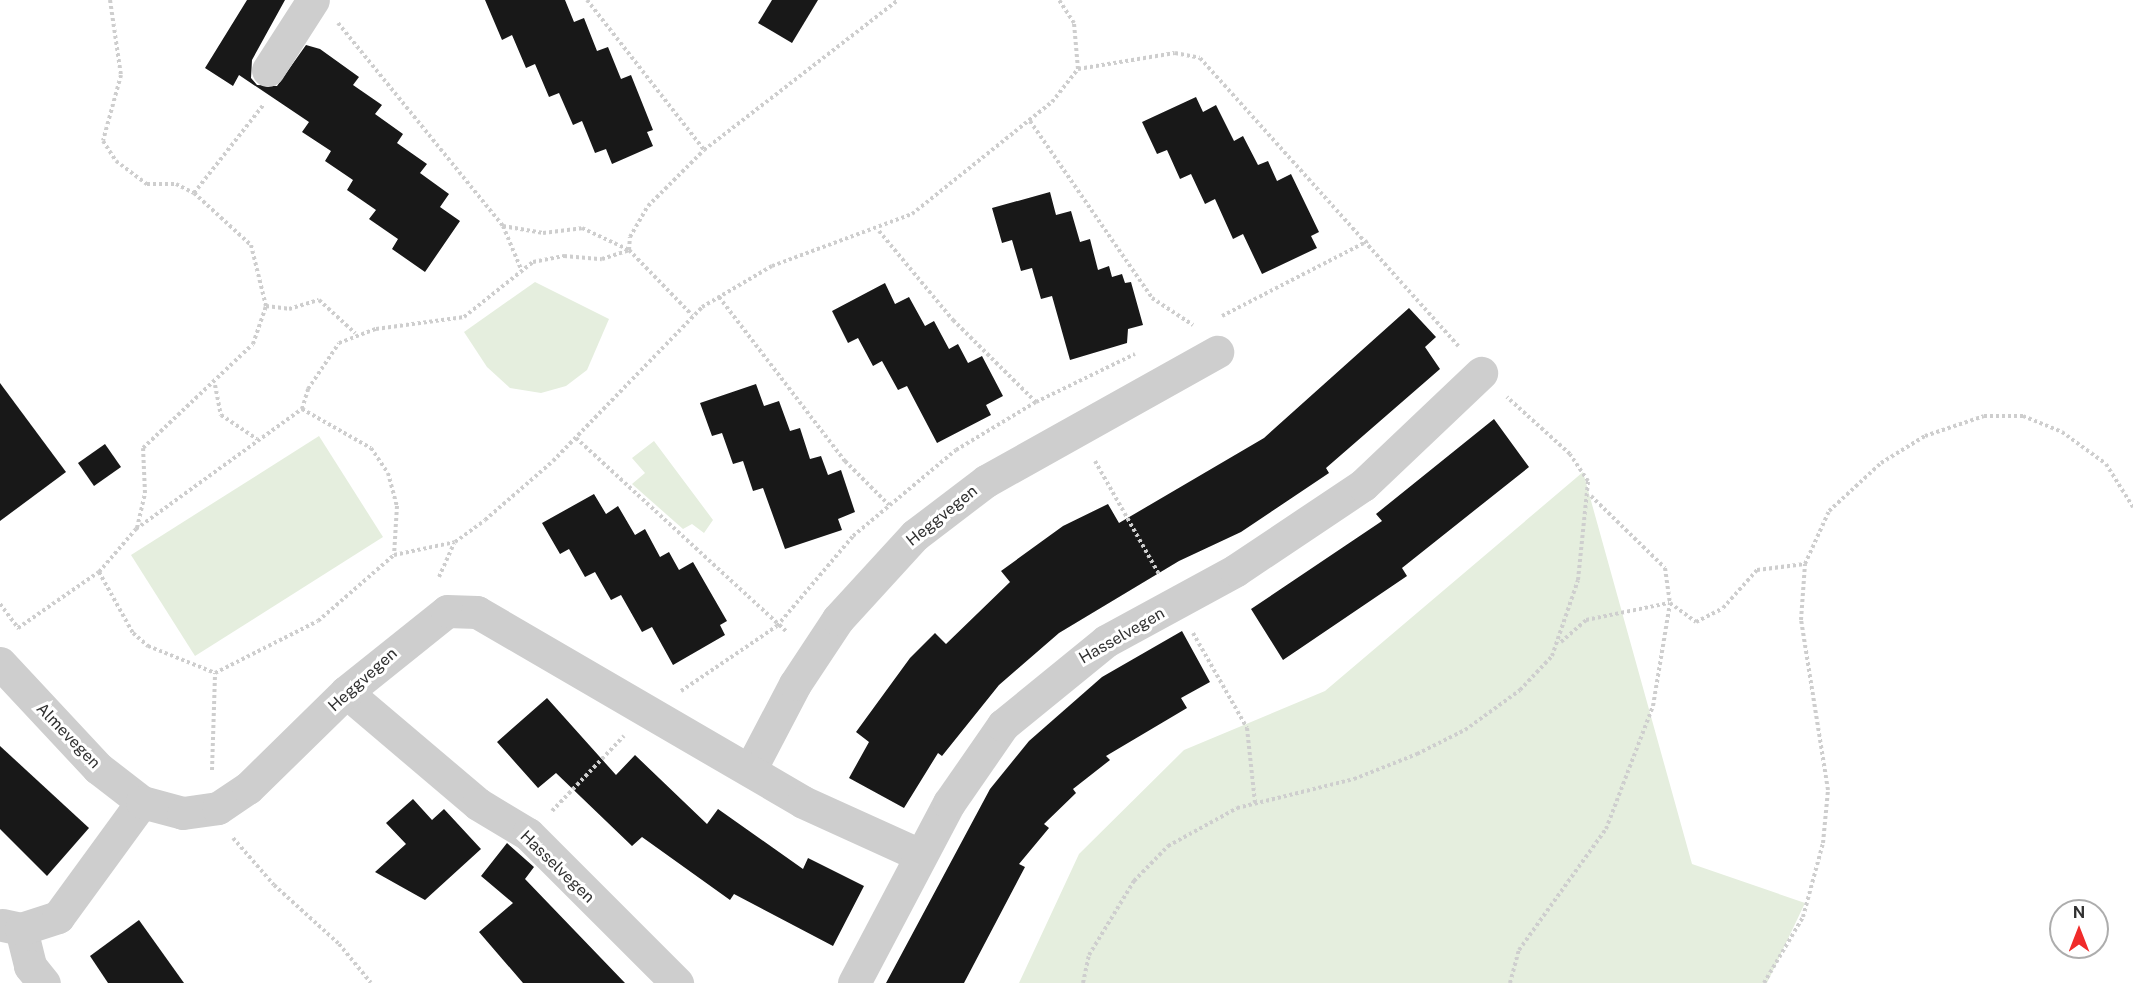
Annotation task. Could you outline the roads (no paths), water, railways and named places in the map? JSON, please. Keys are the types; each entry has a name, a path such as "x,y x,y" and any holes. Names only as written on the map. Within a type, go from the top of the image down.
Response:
{"street":[{"path":"268,70 323,8"},
{"name":"Heggvegen","path":"750,770 816,652 915,535 986,481 1217,352"},
{"name":"Hasselvegen","path":"854,983 920,855 977,757 1034,695 1106,641 1236,570 1363,485 1481,373"},
{"name":"Heggvegen","path":"142,802 183,813 218,808 248,788 346,692 436,616 460,610 477,612 515,633 803,802 920,855"},
{"name":"Almevegen","path":"0,663 98,768 142,802"},
{"name":"Hasselvegen","path":"346,692 478,804 528,834 677,983"},
{"path":"44,983 30,966 11,927 58,916 142,802"}]}
